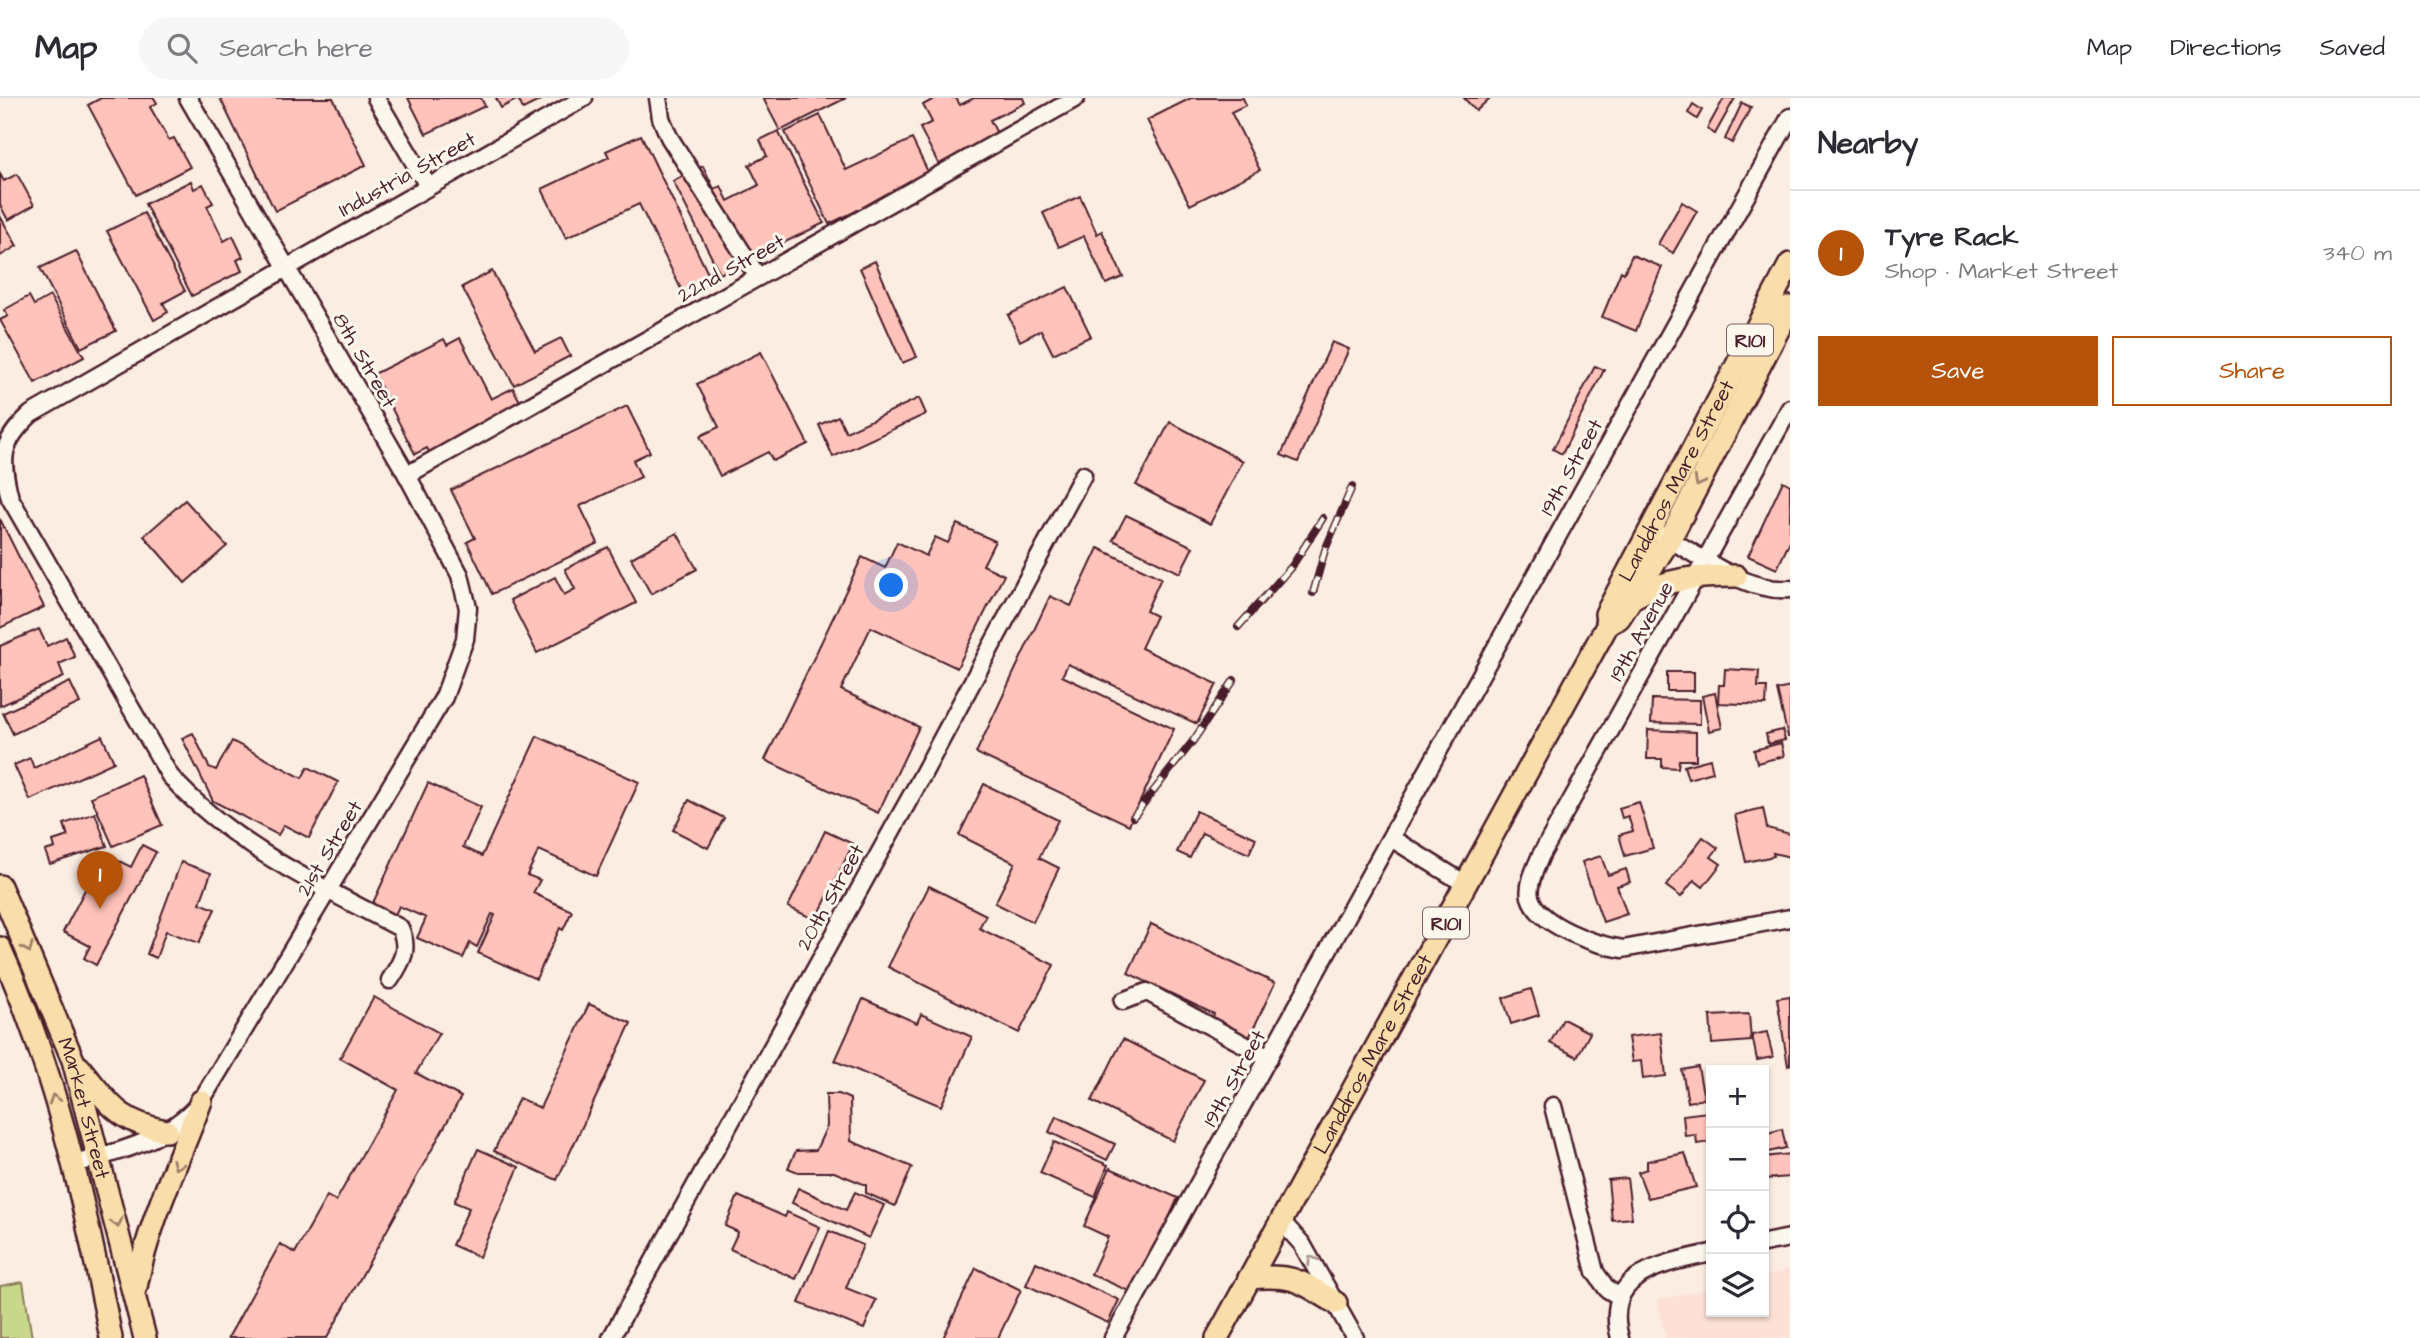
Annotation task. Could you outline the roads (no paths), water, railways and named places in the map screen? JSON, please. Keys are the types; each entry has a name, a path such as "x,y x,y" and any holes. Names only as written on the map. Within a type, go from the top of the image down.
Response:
{"main road":[{"name":"Landdros Mare Street","path":"1608,624 1606,614 1790,264"},
{"name":"Landdros Mare Street","path":"1217,1338 1608,624 1619,618 1670,539 1790,307"},
{"path":"1633,598 1701,567 1736,576"},
{"name":"Market Street","path":"0,886 73,1060 145,1338"},
{"name":"Market Street","path":"0,948 36,1038 74,1164 111,1338"},
{"path":"73,1060 120,1114 139,1126 167,1131"},
{"path":"135,1293 144,1245 156,1210 201,1101"},
{"path":"1248,1278 1276,1276 1298,1279 1336,1303"}],"street":[{"name":"8th Street","path":"188,98 407,475"},
{"path":"376,98 428,186"},
{"name":"Industria Street","path":"2,456 12,431 31,414 584,98"},
{"path":"658,98 661,118 669,137 758,277"},
{"name":"22nd Street","path":"407,475 1076,98"},
{"name":"19th Street","path":"1113,1338 1790,117"},
{"name":"19th Avenue","path":"1790,408 1541,855 1532,877 1529,894 1534,906 1576,936 1598,945 1623,949 1790,918"},
{"path":"2,456 10,498 170,776 195,804 265,855 400,928 406,941 406,953 390,980"},
{"name":"21st Street","path":"74,1164 167,1131 187,1119 201,1101 444,697 465,639 467,592 407,475"},
{"name":"20th Street","path":"611,1338 955,714 1083,475"},
{"path":"1651,528 1670,539 1701,567"},
{"path":"1736,576 1761,586 1790,589"},
{"path":"1391,838 1467,884"},
{"path":"1123,1001 1147,992 1269,1058"},
{"path":"1553,1105 1595,1272 1607,1289 1620,1297"},
{"path":"1282,1222 1302,1244 1355,1338"},
{"path":"1769,1242 1790,1238"},
{"path":"1620,1338 1617,1307 1625,1287 1645,1270 1706,1255"}],"railway":[{"path":"1313,593 1325,550 1352,487"},
{"path":"1238,627 1292,566 1323,518"},
{"path":"1133,817 1193,741 1234,680"}],"place":[{"name":"Tyre Rack","path":"100,909"}]}
